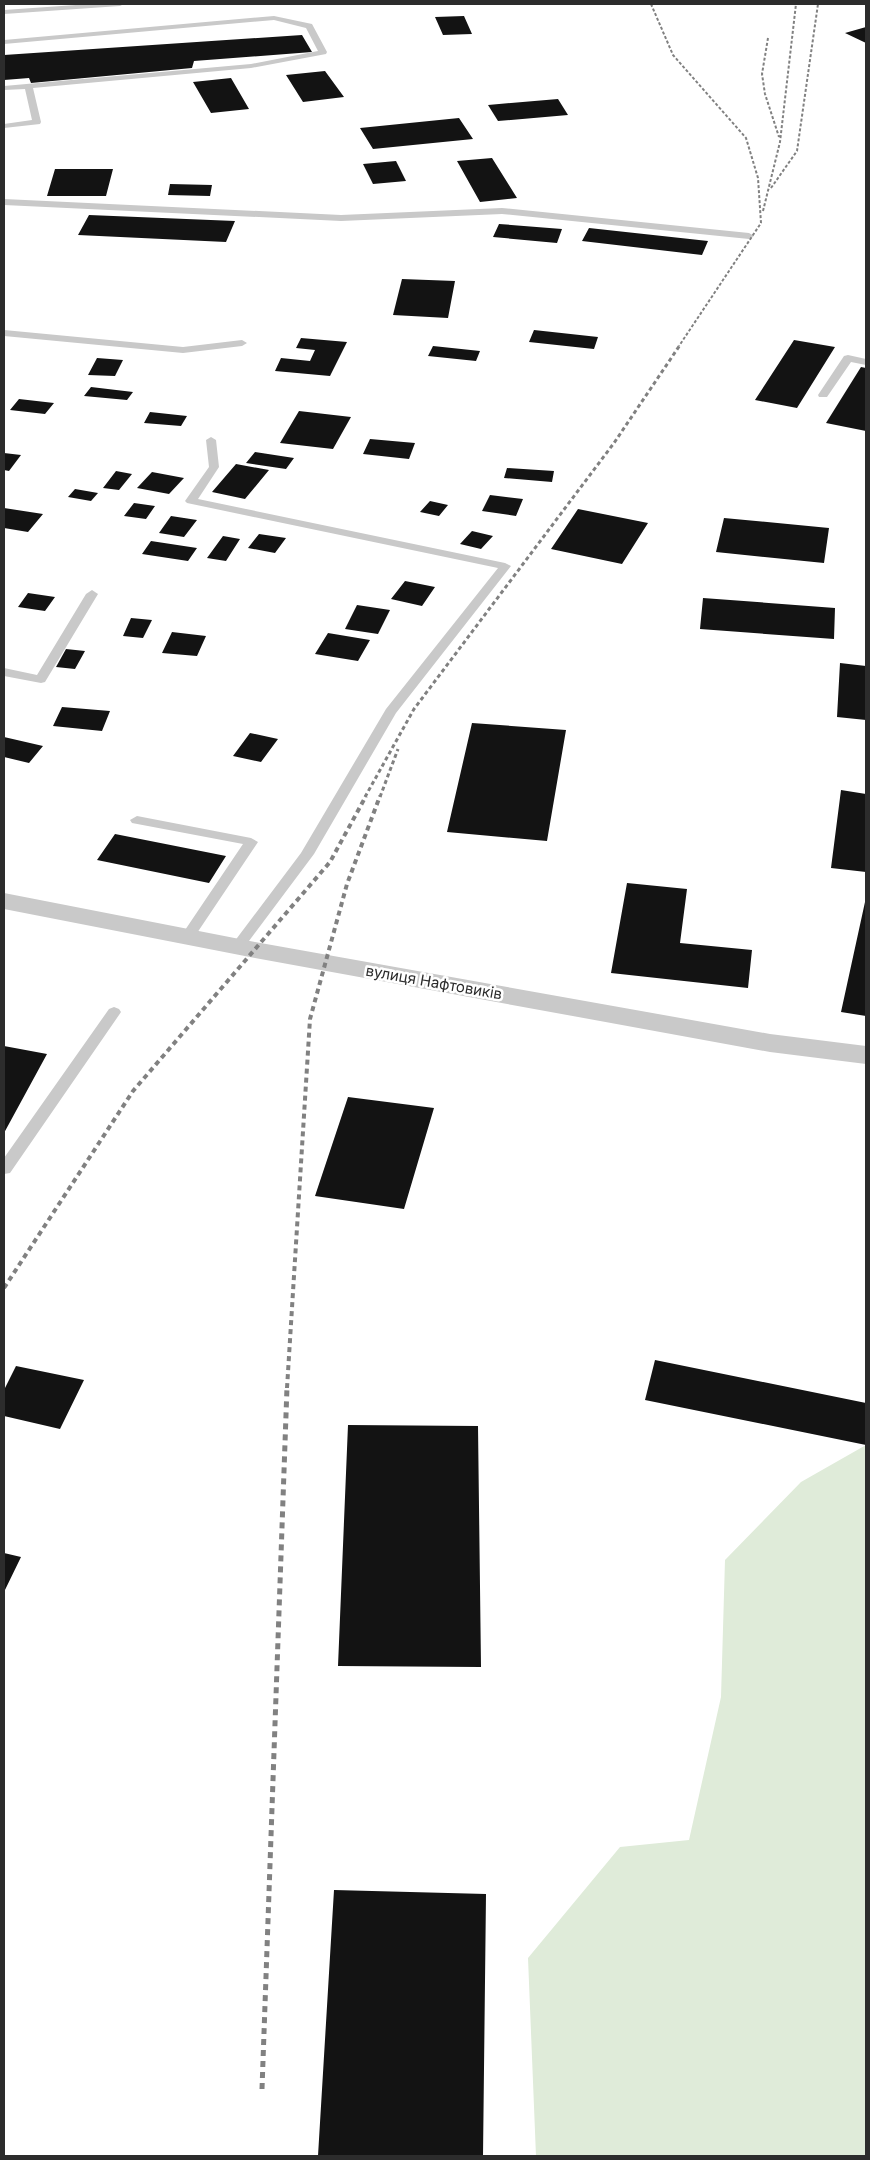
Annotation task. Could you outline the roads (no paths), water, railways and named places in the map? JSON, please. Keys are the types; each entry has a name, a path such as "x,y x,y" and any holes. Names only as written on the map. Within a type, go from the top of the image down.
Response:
{"street":[{"name":"вулиця Нафтовиків","path":"4,901 238,946 770,1043 866,1055"}],"lane":[{"path":"4,12 120,4"},
{"path":"4,42 274,18 309,26 323,52 251,66 4,88"},
{"path":"4,126 37,122 28,85"},
{"path":"4,202 342,218 502,211 749,236"},
{"path":"4,334 183,350 242,343"},
{"path":"823,395 848,358 866,362"},
{"path":"211,440 214,467 191,501 505,566 390,712 307,854 238,946"},
{"path":"4,672 41,680 92,594"},
{"path":"137,820 251,842 188,936"},
{"path":"4,1169 114,1012"}],"railway":[{"path":"651,4 673,55 746,138 758,178 761,223 679,346"},
{"path":"763,211 780,142 796,4"},
{"path":"771,188 797,151 818,4"},
{"path":"768,38 762,74 765,94 779,137"},
{"path":"365,797 414,709 614,443 680,345"},
{"path":"380,797 398,749"},
{"path":"4,1288 133,1091 330,862 366,796"},
{"path":"287,1388 310,1019 347,884 380,796"},
{"path":"262,2089 287,1387"}]}
